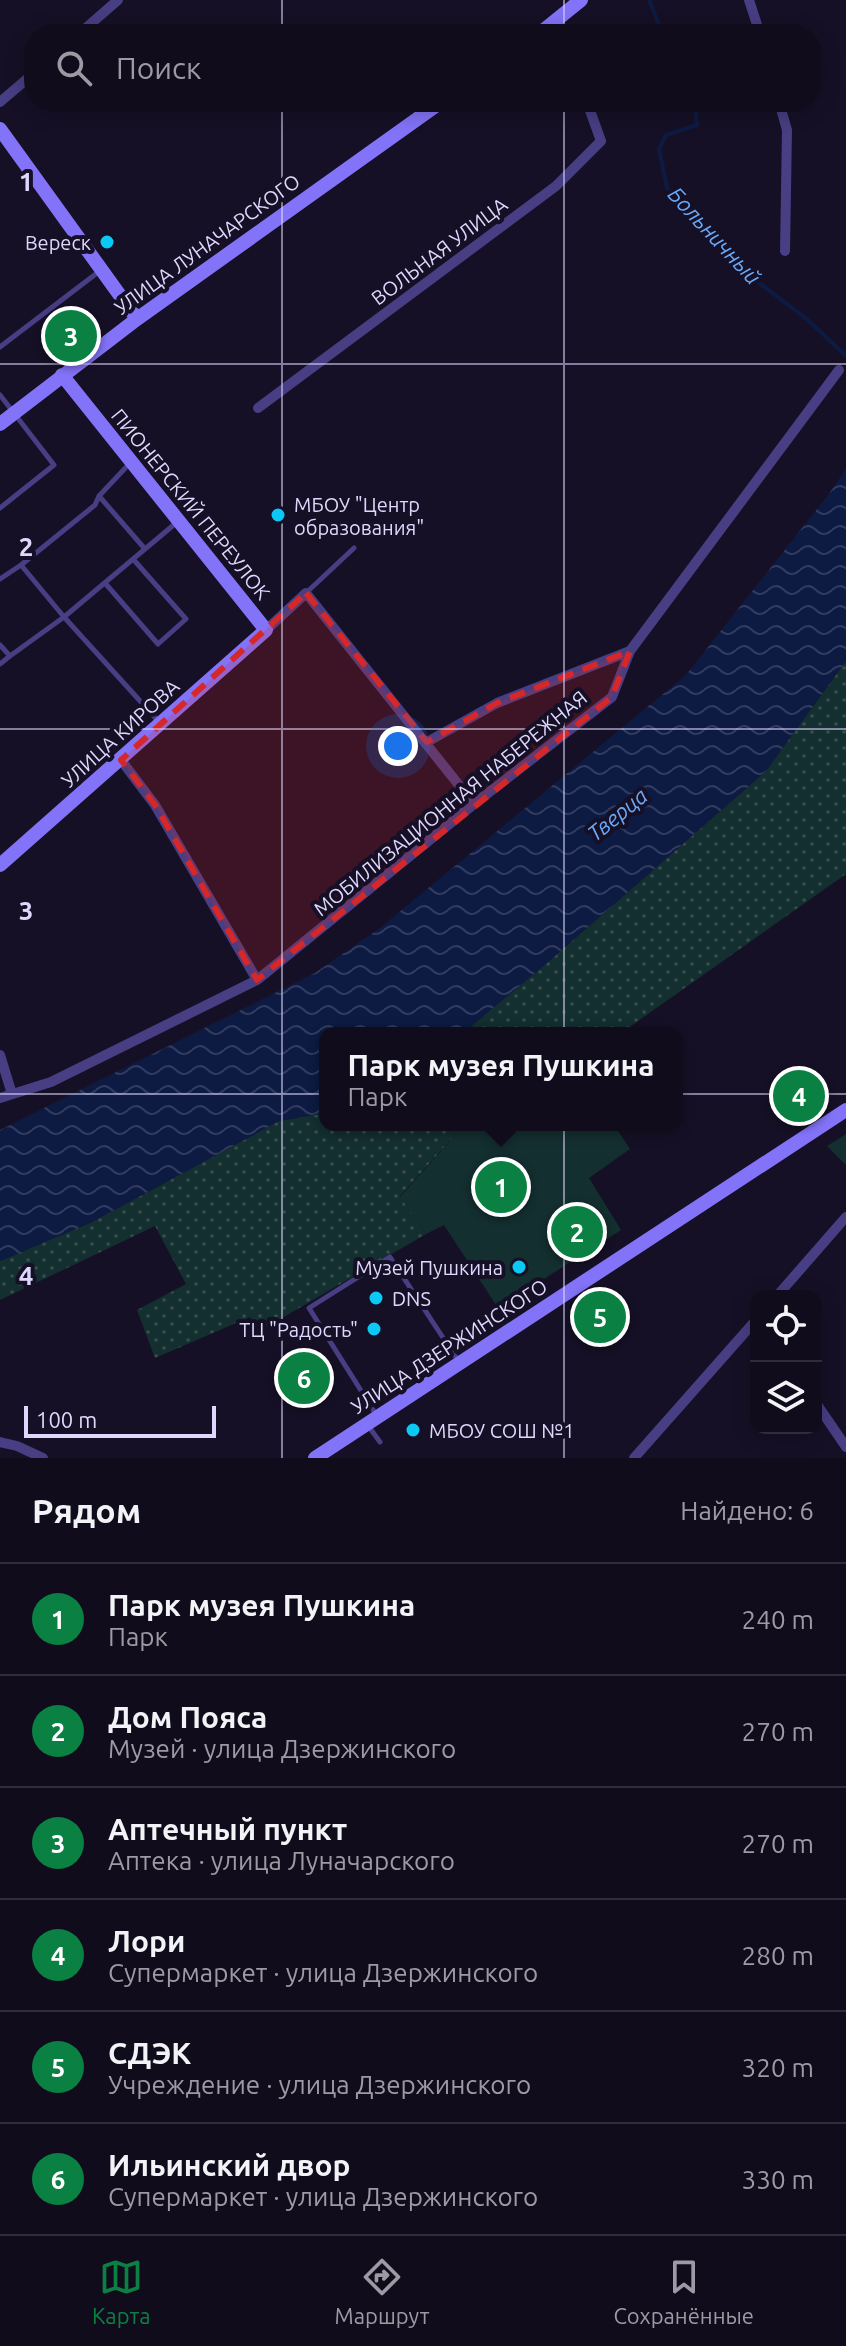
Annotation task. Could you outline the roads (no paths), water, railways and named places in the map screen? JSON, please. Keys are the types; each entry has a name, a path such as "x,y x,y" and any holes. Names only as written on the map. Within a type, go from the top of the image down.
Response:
{"street":[{"path":"90,24 118,0"},
{"path":"562,24 581,0"},
{"path":"749,0 757,24"},
{"path":"0,102 24,82"},
{"name":"УЛИЦА ЛУНАЧАРСКОГО","path":"0,424 137,319 427,112"},
{"name":"ВОЛЬНАЯ УЛИЦА","path":"258,408 556,186 601,141 591,112"},
{"path":"782,112 787,130 785,251"},
{"path":"0,129 137,319"},
{"name":"МОБИЛИЗАЦИОННАЯ НАБЕРЕЖНАЯ","path":"0,1098 51,1082 257,980 612,697 630,651 839,370"},
{"name":"ПИОНЕРСКИЙ ПЕРЕУЛОК","path":"62,375 266,630 306,593"},
{"path":"306,593 474,804"},
{"name":"УЛИЦА КИРОВА","path":"0,865 266,630"},
{"path":"427,742 497,703 630,651"},
{"path":"121,760 155,805 257,980"},
{"path":"0,1055 12,1094"},
{"name":"УЛИЦА ДЗЕРЖИНСКОГО","path":"315,1458 846,1110"},
{"path":"782,1290 846,1217"},
{"path":"634,1458 750,1327"},
{"path":"822,1412 846,1447"},
{"path":"1,1443 43,1458"}],"lane":[{"path":"0,347 103,269"},
{"path":"0,395 54,465 0,508"},
{"path":"0,579 95,505 99,496 131,462"},
{"path":"99,496 145,549"},
{"path":"0,664 64,617 179,521"},
{"path":"306,593 354,548"},
{"path":"105,583 158,644 186,619 133,559"},
{"path":"21,565 161,724"},
{"path":"0,645 10,656"},
{"path":"380,1442 372,1420 309,1308 390,1257 459,1362"}],"water":[{"name":"Тверца","path":"846,469 846,661 766,771 470,1027 319,1027 319,1114 279,1121 92,1222 0,1261 0,1130 315,973 380,928 686,675"}],"waterway":[{"name":"Больничный","path":"649,0 659,24"},
{"name":"Больничный","path":"696,112 697,125 666,135 659,149 667,188 750,276 808,320 846,356"}],"place":[{"name":"Вереск","path":"107,242"},
{"name":"Аптечный пункт","path":"71,336"},
{"name":"МБОУ \"Центр образования\"","path":"278,515"},
{"name":"Лори","path":"799,1096"},
{"name":"Парк музея Пушкина","path":"501,1187"},
{"name":"Дом Пояса","path":"577,1232"},
{"name":"Музей Пушкина","path":"519,1267"},
{"name":"DNS","path":"376,1298"},
{"name":"СДЭК","path":"600,1317"},
{"name":"ТЦ \"Радость\"","path":"374,1329"},
{"name":"Ильинский двор","path":"304,1378"},
{"name":"МБОУ СОШ №1","path":"413,1430"}]}
